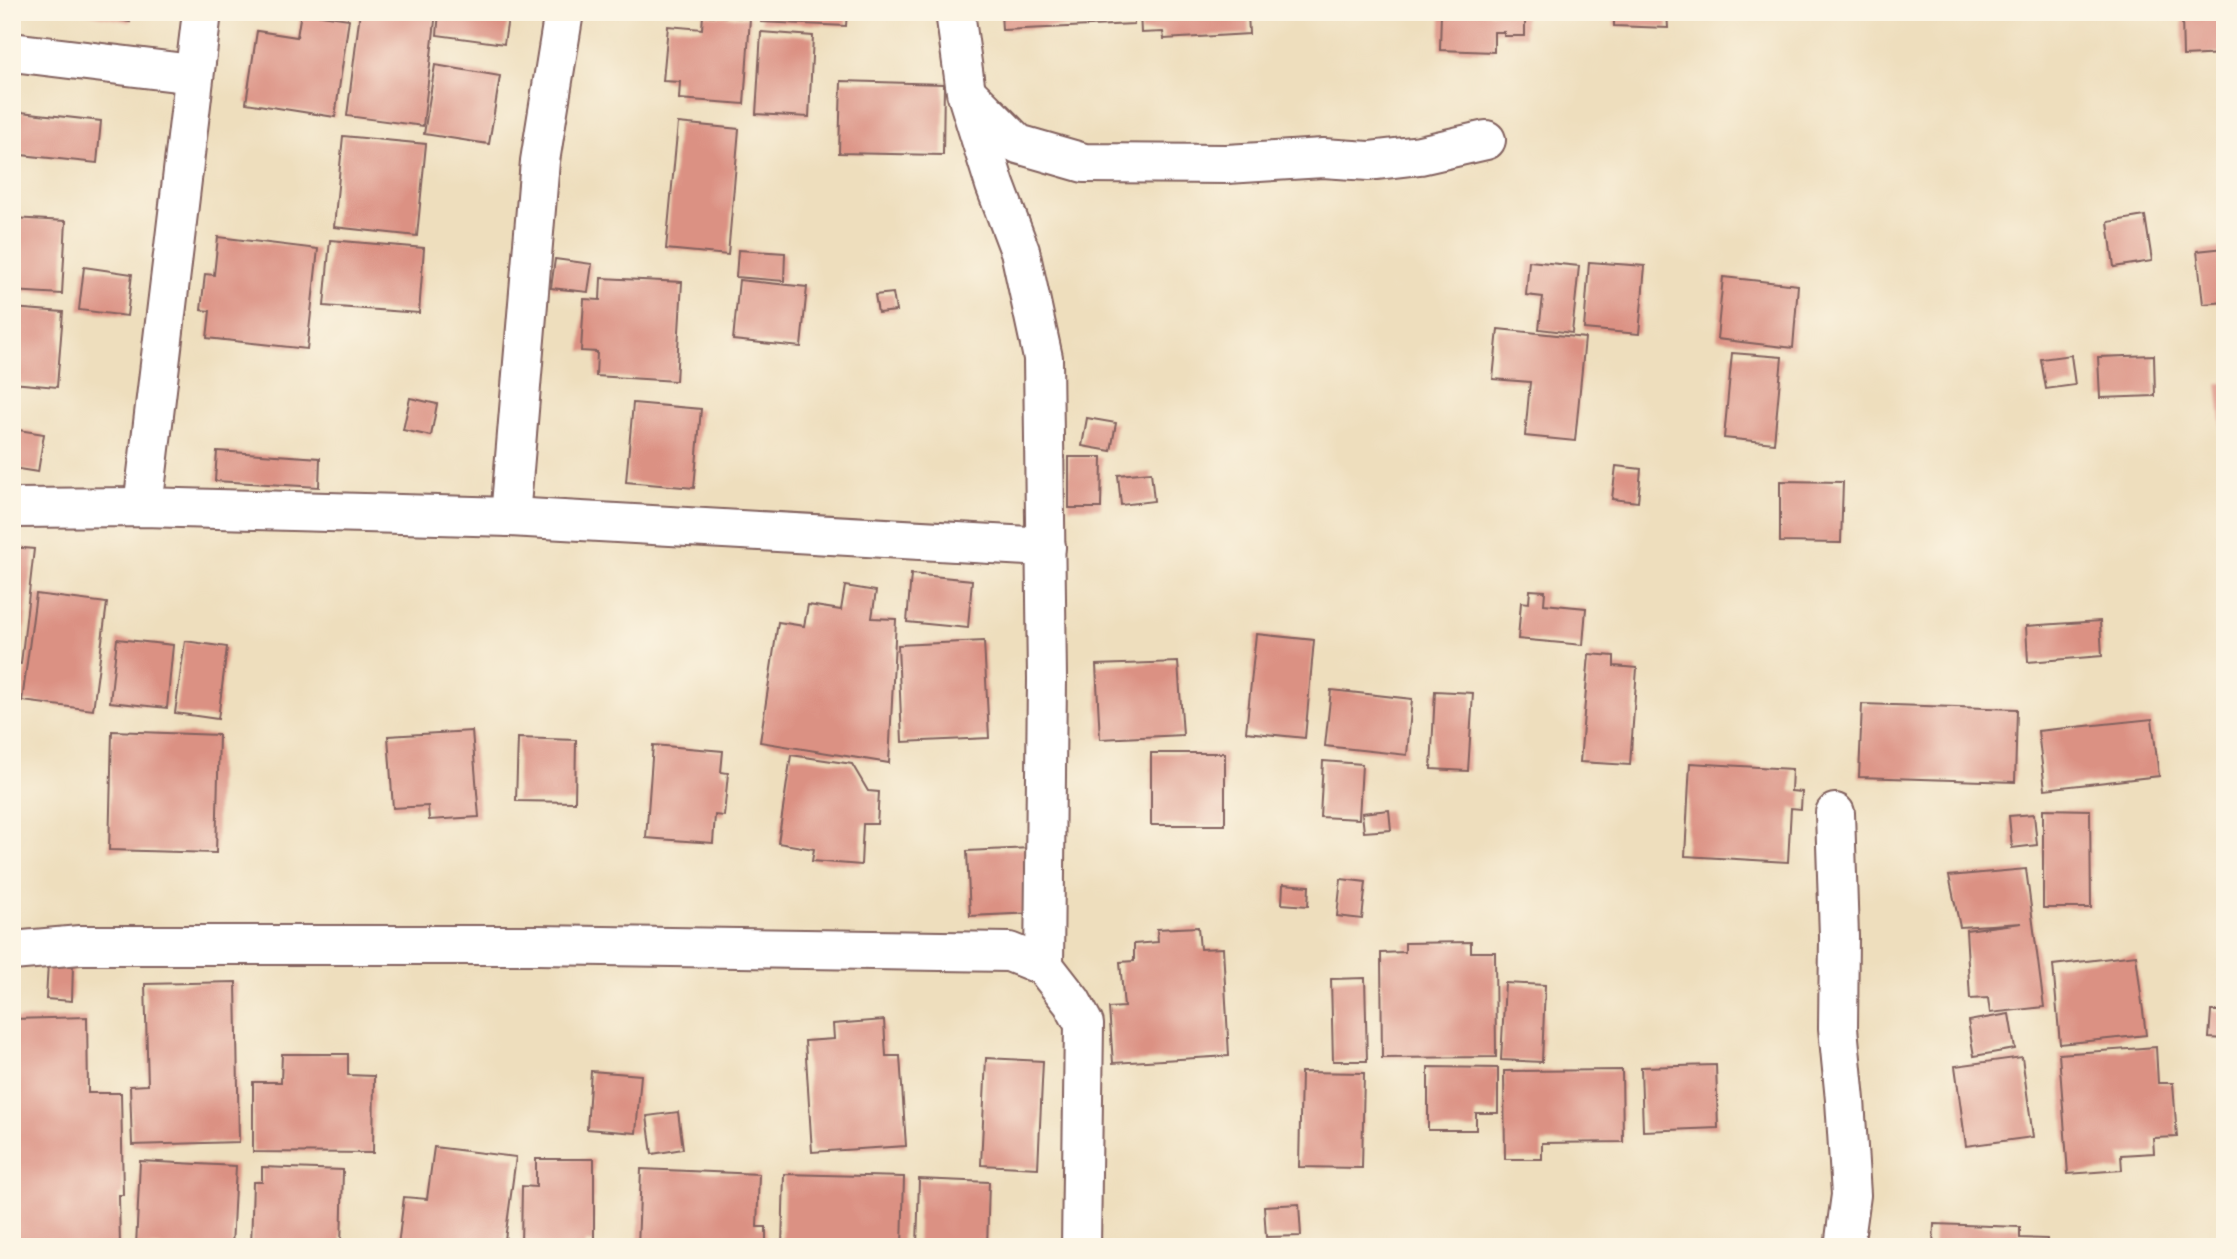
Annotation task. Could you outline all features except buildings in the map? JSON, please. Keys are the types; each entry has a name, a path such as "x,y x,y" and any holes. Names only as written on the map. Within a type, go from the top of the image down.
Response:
{"street":[{"path":"143,507 202,12"},
{"path":"510,517 540,161 564,12"},
{"path":"955,12 966,92 995,185 1020,251 1043,358 1047,679 1044,966"},
{"path":"12,52 193,74"},
{"path":"966,92 1018,144 1084,163 1227,164 1323,159 1369,161 1420,155 1486,141"},
{"path":"12,508 143,507 510,517 1046,547"},
{"path":"1835,813 1839,937 1838,1028 1846,1100 1851,1195 1844,1247"},
{"path":"12,951 80,945 536,945 1009,952 1044,966 1072,1002 1084,1024 1081,1247"}]}
